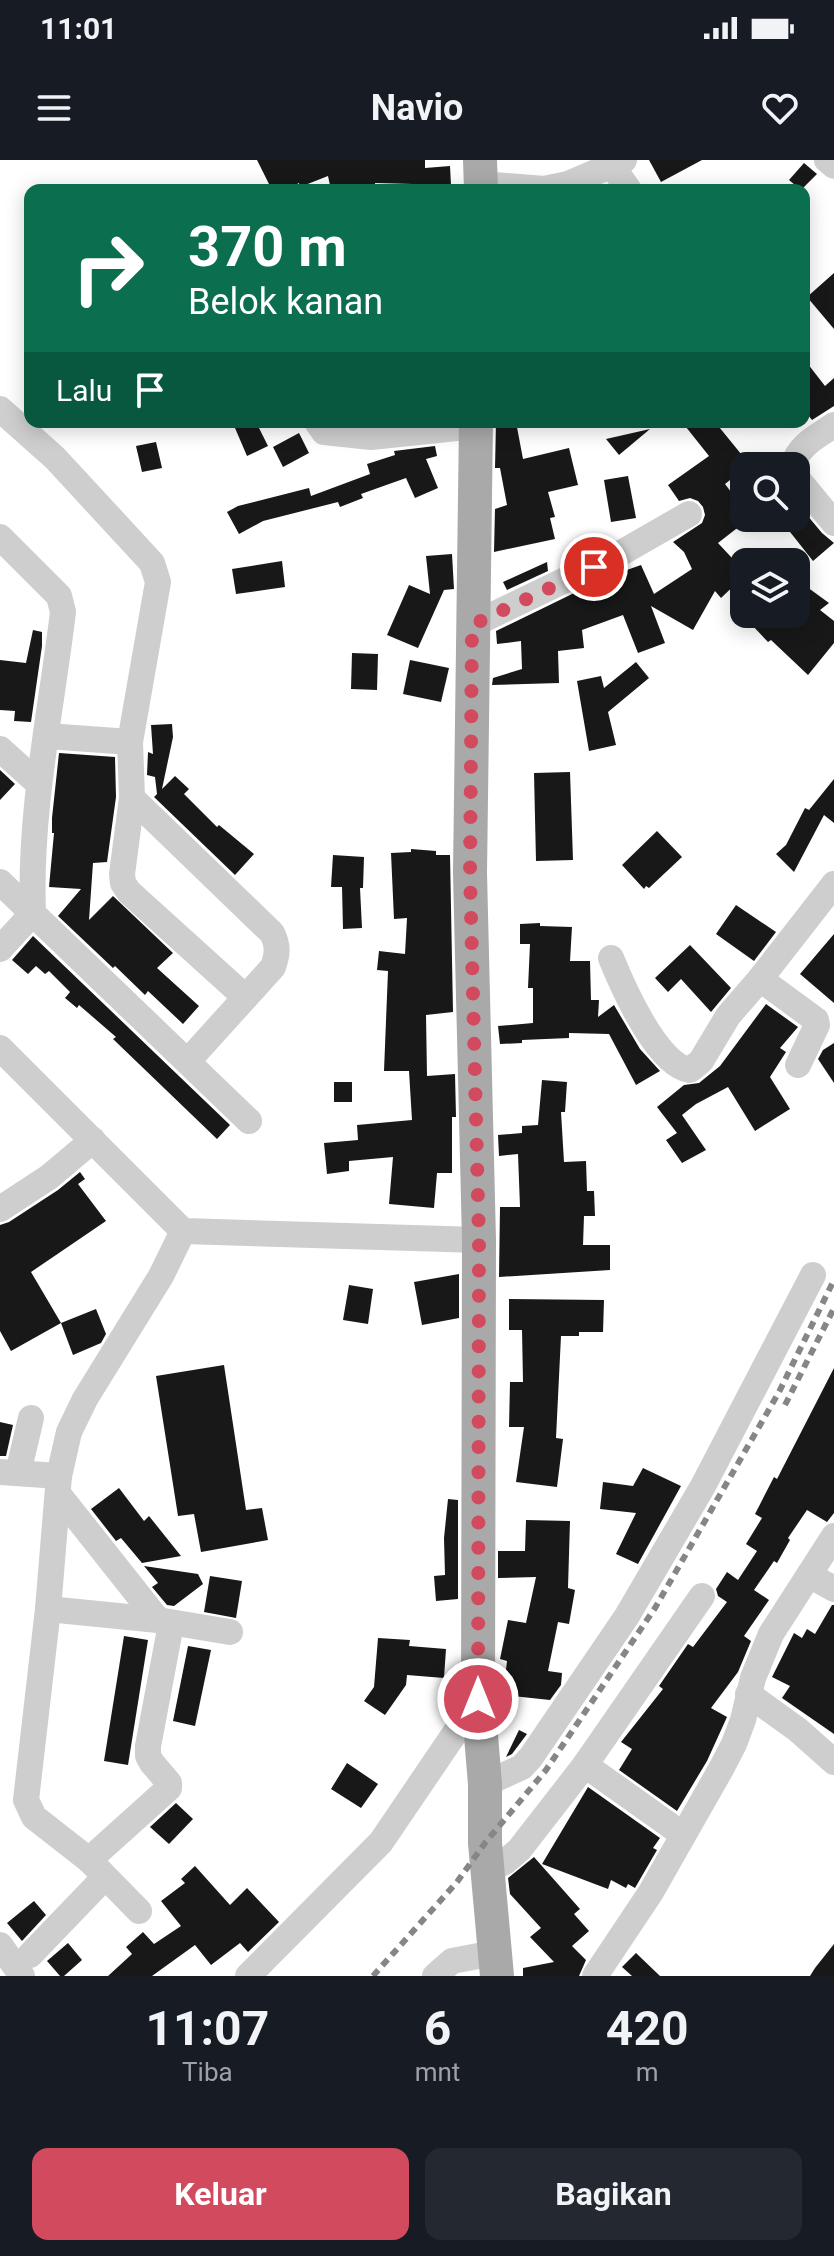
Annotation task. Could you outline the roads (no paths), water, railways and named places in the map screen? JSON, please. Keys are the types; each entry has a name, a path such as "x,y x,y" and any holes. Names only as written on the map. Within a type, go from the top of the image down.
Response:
{"main road":[{"path":"476,428 470,873 479,1240 478,1699 496,1964"}],"street":[{"path":"827,160 834,166"},
{"path":"568,184 618,163 627,184"},
{"path":"481,178 515,184"},
{"path":"1,412 55,458 152,563 156,572 158,582 130,742 132,798 123,883 129,892 245,997"},
{"path":"800,452 834,425"},
{"path":"321,428 324,432 361,437 441,428"},
{"path":"810,494 834,523"},
{"path":"472,625 621,553 689,514"},
{"path":"0,537 53,589 62,603 33,847 33,913 0,949"},
{"path":"47,736 130,742"},
{"path":"0,749 39,784"},
{"path":"132,798 272,933 278,944 273,967 188,1061"},
{"path":"0,882 249,1121"},
{"path":"611,958 625,993 644,1027 673,1062 690,1070 701,1061 728,1016 834,884"},
{"path":"760,979 816,1020 817,1025 798,1065"},
{"path":"0,1048 183,1231 479,1240"},
{"path":"0,1209 49,1177 93,1140"},
{"path":"139,1911 97,1869 34,1817 26,1800 59,1486 75,1418 161,1276 183,1231"},
{"path":"485,1784 522,1767 531,1757 627,1616 703,1486 813,1275"},
{"path":"0,1945 18,1969 97,1869 169,1788 169,1783 148,1756 164,1622 59,1486 9,1472 31,1418"},
{"path":"595,1976 651,1892 734,1744 748,1694 771,1634 834,1536"},
{"path":"809,1575 834,1589"},
{"path":"487,1865 514,1857 585,1765 702,1596"},
{"path":"48,1609 230,1632"},
{"path":"748,1694 798,1730 834,1762"},
{"path":"248,1976 374,1851 478,1699"},
{"path":"585,1765 682,1834"},
{"path":"435,1976 452,1961 496,1964"}],"railway":[{"path":"373,1976 457,1882 546,1770 655,1608 779,1392 834,1280"},
{"path":"785,1405 834,1308"}]}
